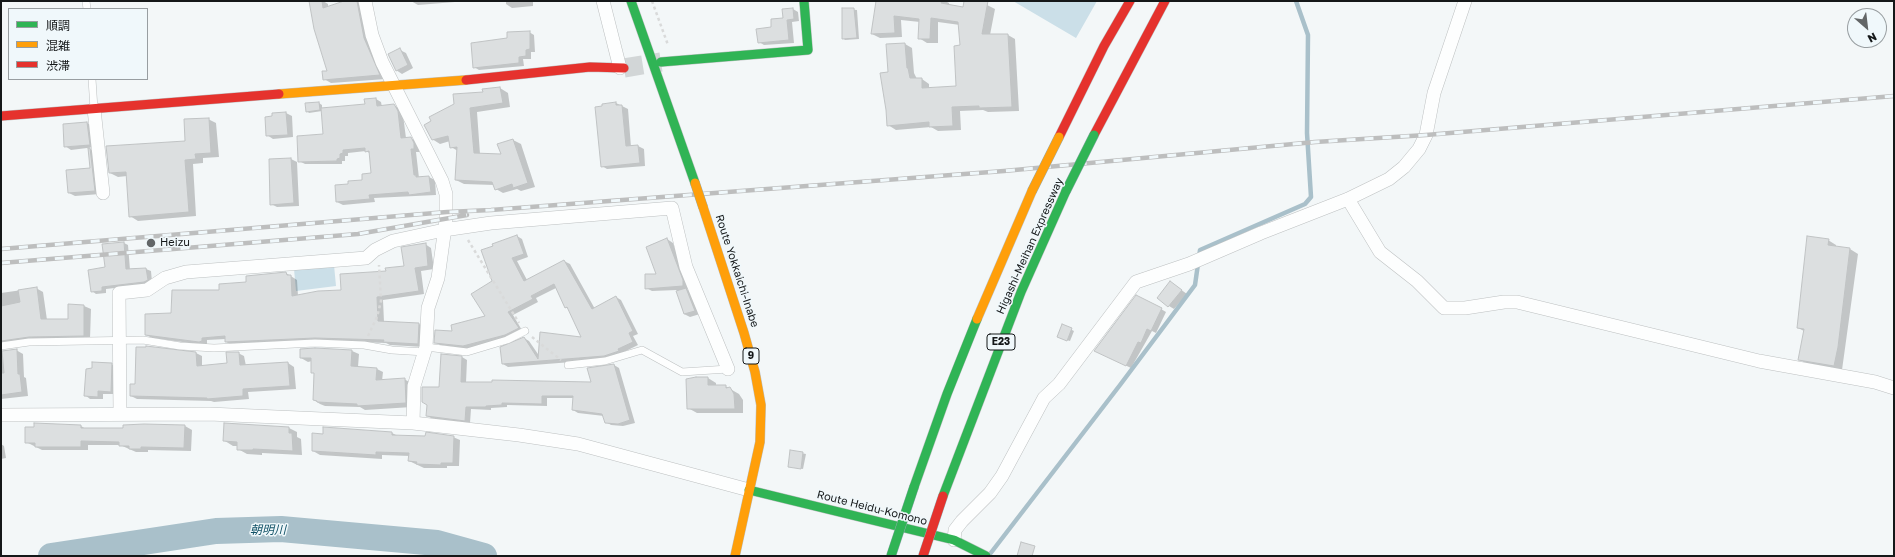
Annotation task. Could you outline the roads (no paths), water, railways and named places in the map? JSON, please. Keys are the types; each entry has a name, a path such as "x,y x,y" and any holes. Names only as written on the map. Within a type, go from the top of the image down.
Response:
{"main road":[{"name":"Route Yokkaichi-Inabe","path":"631,1 695,183 744,333 755,372 761,405 760,442 735,556"},
{"path":"661,62 808,50 804,1"},
{"name":"Higashi-Meihan Expressway","path":"891,556 950,387 988,293 1032,192 1104,46 1130,1"},
{"name":"Higashi-Meihan Expressway","path":"923,556 943,496 1021,292 1066,191 1165,1"},
{"path":"1,116 395,86 590,67 622,68"},
{"name":"Route Heidu-Komono","path":"749,490 954,540 986,556"}],"street":[{"path":"365,1 372,35 382,62 442,181 446,194 447,212 438,278 428,308 426,350 414,386 413,423"},
{"path":"603,1 622,68"},
{"path":"954,540 956,530 962,521 990,493 1002,476 1044,398 1058,384 1136,282 1189,264 1261,233 1348,199 1389,179 1412,158 1426,135 1439,77 1465,1"},
{"path":"94,109 102,193"},
{"path":"1348,199 1380,252 1417,281 1444,308 1465,308 1504,302 1517,302 1760,361 1869,381 1894,388"},
{"path":"120,414 119,293 147,290 165,278 180,273 366,258 375,250 393,241 444,230 491,223 672,208 686,267 728,369"},
{"path":"1,415 209,414 413,423 519,435 578,444 749,490"}],"lane":[{"path":"92,80 94,109"},
{"path":"1,346 30,342 143,340 180,346 214,348 315,343 364,345 392,350 467,352 506,340 525,331"},
{"path":"568,365 605,361 642,350 682,372 728,369"}],"waterway":[{"path":"990,554 1195,285 1200,250 1305,204 1311,197 1307,133 1308,35 1296,1"},
{"name":"朝明川","path":"51,556 216,531 281,529 437,543 484,556"}],"tunnel":[{"path":"624,68 661,62"}],"railway":[{"path":"1,249 447,212 491,210 1004,171 1315,142 1426,135 1894,96"},
{"path":"1,263 358,234 467,215"}],"place":[{"name":"Heizu","path":"151,243"}]}
